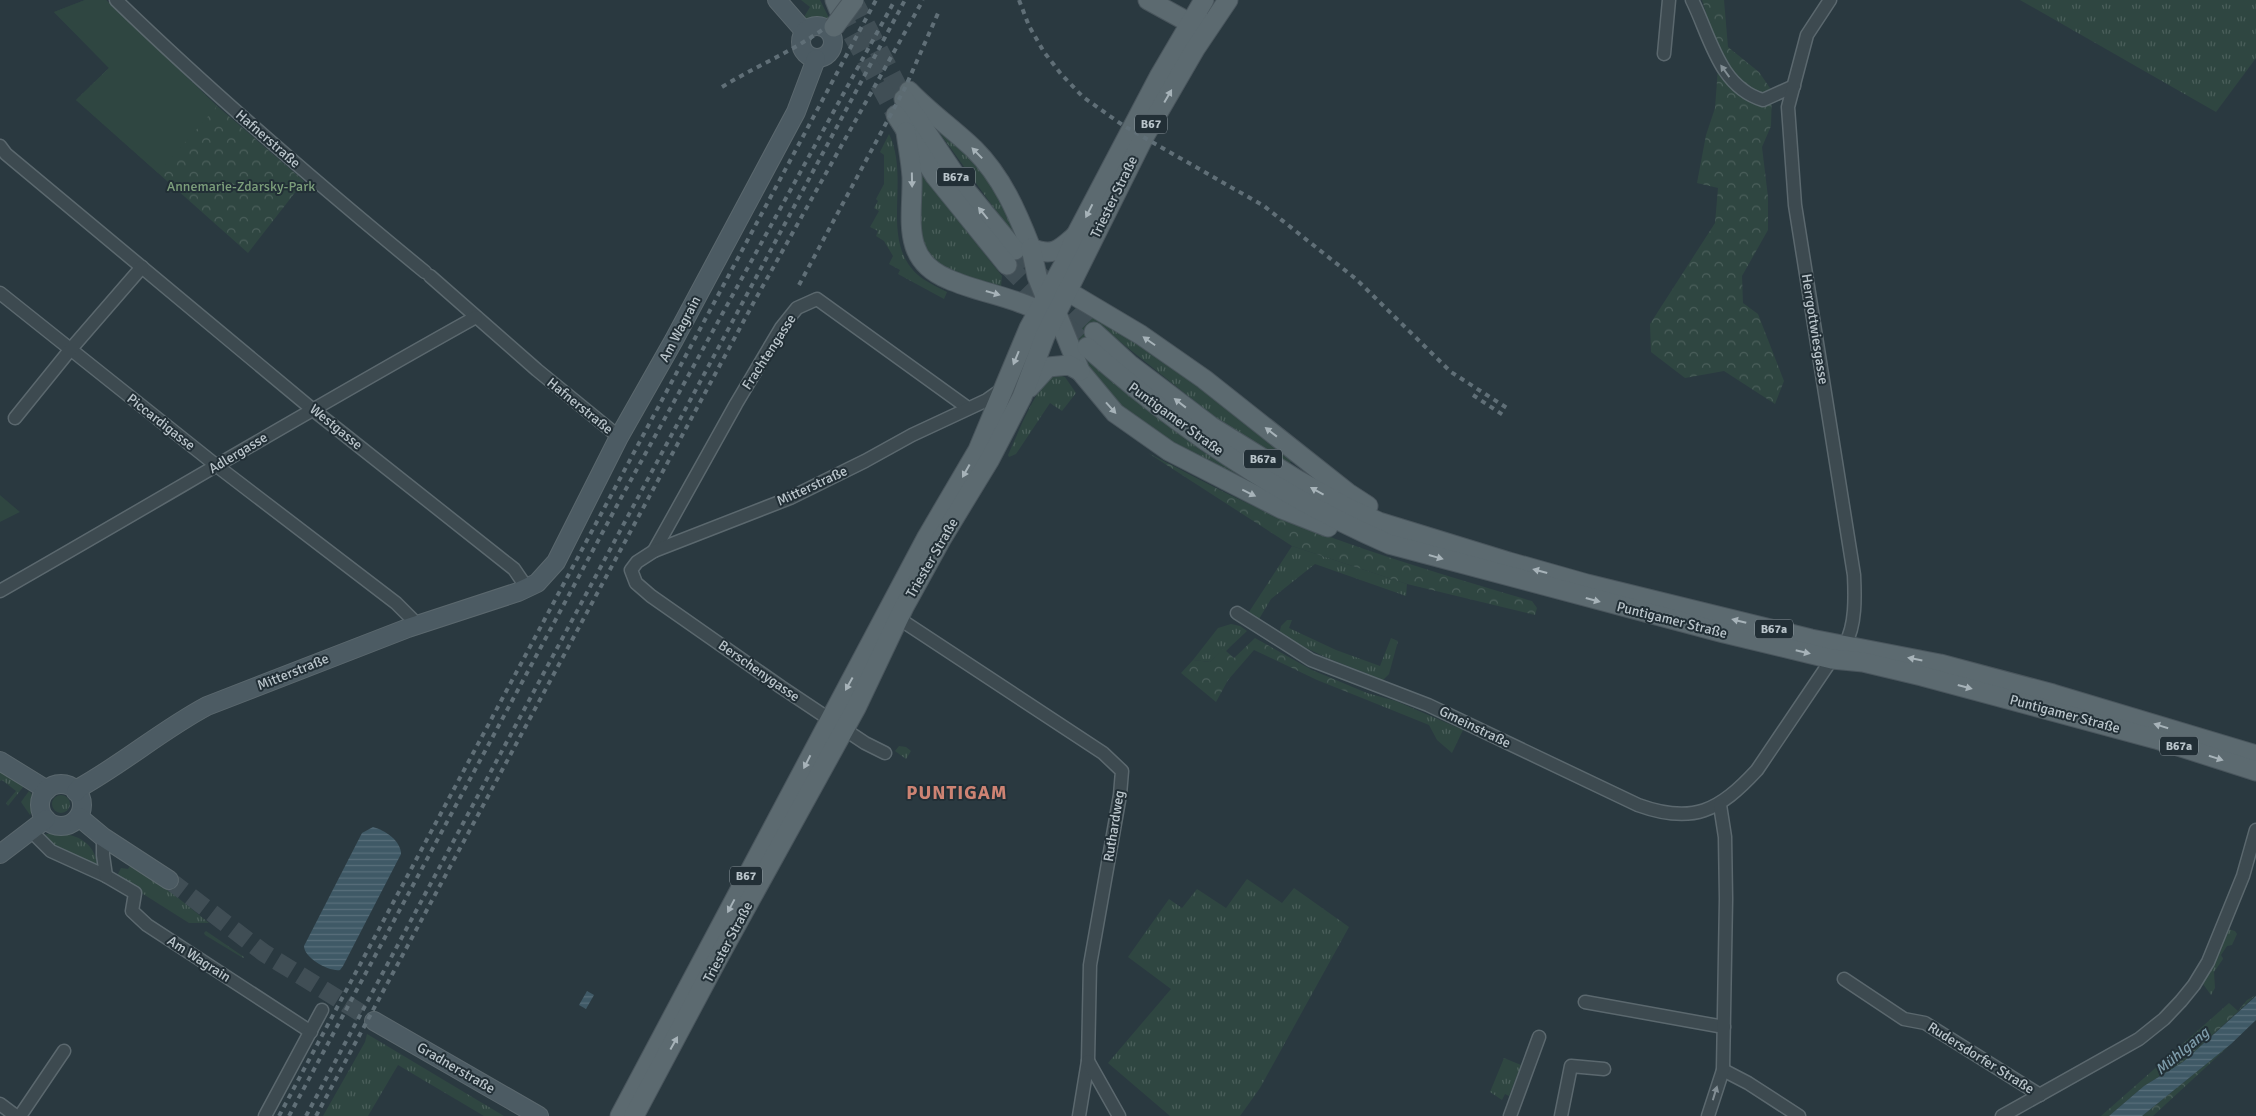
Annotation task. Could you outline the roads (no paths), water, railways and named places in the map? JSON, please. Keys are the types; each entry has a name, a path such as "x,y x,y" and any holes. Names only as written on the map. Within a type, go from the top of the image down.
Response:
{"main road":[{"path":"1148,0 1190,23 1216,20"},
{"name":"Triester Straße","path":"634,1116 717,960 837,724 927,537 978,450 1028,328 1052,302 1195,49 1228,0"},
{"path":"1197,2 1216,20"},
{"name":"Triester Straße","path":"620,1116 837,724 942,538 990,460 1022,397 1045,336 1061,270 1076,235 1160,74 1190,23 1197,2"},
{"path":"903,101 974,150 995,173 1012,201 1017,254 1037,276 1052,302 1080,371 1115,414 1168,451 1282,509 1332,529 1389,544"},
{"name":"B67a","path":"903,101 906,132 946,190 1017,254"},
{"name":"B67a","path":"903,101 964,188 1017,254"},
{"path":"906,132 912,177 911,230 914,246 931,270 950,280 1012,298 1052,302 1141,335 1204,379 1348,493 1409,533"},
{"path":"1017,254 1055,251 1076,235"},
{"name":"B67a","path":"1090,340 1127,372"},
{"path":"1022,397 1048,368 1069,365 1080,371"},
{"name":"Puntigamer Straße","path":"1127,372 1296,479 1350,509 1409,533 1587,584 1811,638 1940,664 2044,691 2256,755"},
{"name":"Puntigamer Straße","path":"1127,372 1152,404 1210,445 1276,487 1337,521 1389,544 1589,599 1832,659 1863,662 1931,678 2156,739 2256,771"}],"street":[{"name":"Hafnerstraße","path":"116,0 215,92 618,438"},
{"path":"777,0 805,32"},
{"path":"1664,54 1669,0"},
{"path":"1692,0 1715,56 1734,82 1751,96 1762,100 1794,86"},
{"name":"Herrgottwiesgasse","path":"1830,0 1807,35 1788,107 1795,205 1854,575 1855,594 1851,630 1845,644 1832,659"},
{"path":"838,14 833,49 824,58 816,59 808,56 802,49 801,41 805,32 838,14"},
{"name":"Am Wagrain","path":"527,588 545,576 556,562 618,438 674,340 792,120 803,97 816,59"},
{"name":"Westgasse","path":"0,146 6,154 312,408 514,569 527,588"},
{"path":"15,418 70,350 142,267"},
{"name":"Piccardigasse","path":"0,294 217,466 396,603 416,625"},
{"name":"Frachtengasse","path":"654,551 736,404 781,328 797,308 817,299 968,408"},
{"name":"Adlergasse","path":"0,591 217,466 312,408 476,316"},
{"name":"Mitterstraße","path":"636,583 631,570 637,562 654,551 790,498 987,400 1004,388"},
{"name":"Berschenygasse","path":"636,583 651,596 837,724 885,753"},
{"name":"Mitterstraße","path":"76,792 79,788 115,768 179,721 207,706 416,625 527,588"},
{"name":"Gmeinstraße","path":"1237,613 1311,660 1428,705 1638,805 1656,812 1679,814 1704,812 1720,805 1757,770 1832,659"},
{"name":"Ruthardweg","path":"898,618 1103,754 1122,772 1120,795 1090,964 1088,1061 1079,1116"},
{"path":"0,761 47,790"},
{"path":"62,785 76,792 82,806 79,816 70,825 52,824 46,819 40,809 40,804 47,790 62,785"},
{"path":"1708,1116 1722,1070 1724,1027 1725,837 1720,805"},
{"path":"79,816 103,836 168,880"},
{"path":"0,854 46,819"},
{"name":"Rudersdorfer Straße","path":"2002,1116 2139,1039 2164,1019 2194,985 2208,962 2235,896 2256,830"},
{"name":"Am Wagrain","path":"31,831 51,851 106,876 135,893 132,911 148,925 311,1032"},
{"path":"103,836 106,876"},
{"name":"Rudersdorfer Straße","path":"1844,979 1904,1019 1926,1023 2040,1095"},
{"path":"1585,1002 1724,1027"},
{"path":"265,1116 322,1010"},
{"name":"Gradnerstraße","path":"374,1021 539,1116"},
{"path":"1510,1116 1539,1037"},
{"path":"0,1104 18,1116 64,1051"},
{"name":"Ruthardweg","path":"1088,1061 1118,1116"},
{"path":"1561,1116 1571,1066 1604,1069"},
{"path":"1722,1070 1748,1083 1799,1116"}],"water":[{"path":"373,827 392,837 398,845 401,854 343,966 340,970 330,969 312,959 305,951 304,946 362,833"},
{"path":"587,991 594,995 586,1009 579,1005"},
{"name":"Mühlgang","path":"2256,996 2256,1020 2231,1044 2142,1116 2109,1116 2144,1086 2183,1062"}],"tunnel":[{"path":"853,0 904,99"},
{"path":"839,10 896,115"},
{"path":"1015,250 1094,332"},
{"path":"1007,265 1087,347"},
{"path":"169,880 264,953 374,1021"}],"railway":[{"path":"722,87 809,39 841,15 856,0"},
{"path":"279,1116 876,0"},
{"path":"289,1116 621,498 895,0"},
{"path":"306,1116 905,0"},
{"path":"316,1116 755,300 923,0"},
{"path":"1019,0 1029,26 1044,52 1061,74 1083,97 1124,126 1264,206 1356,279 1451,372 1507,408"},
{"path":"799,285 905,88 939,11"},
{"path":"1473,395 1503,415"}],"district":[{"name":"PUNTIGAM","path":"957,793"}],"park label":[{"name":"Annemarie-Zdarsky-Park","path":"241,186"}]}
